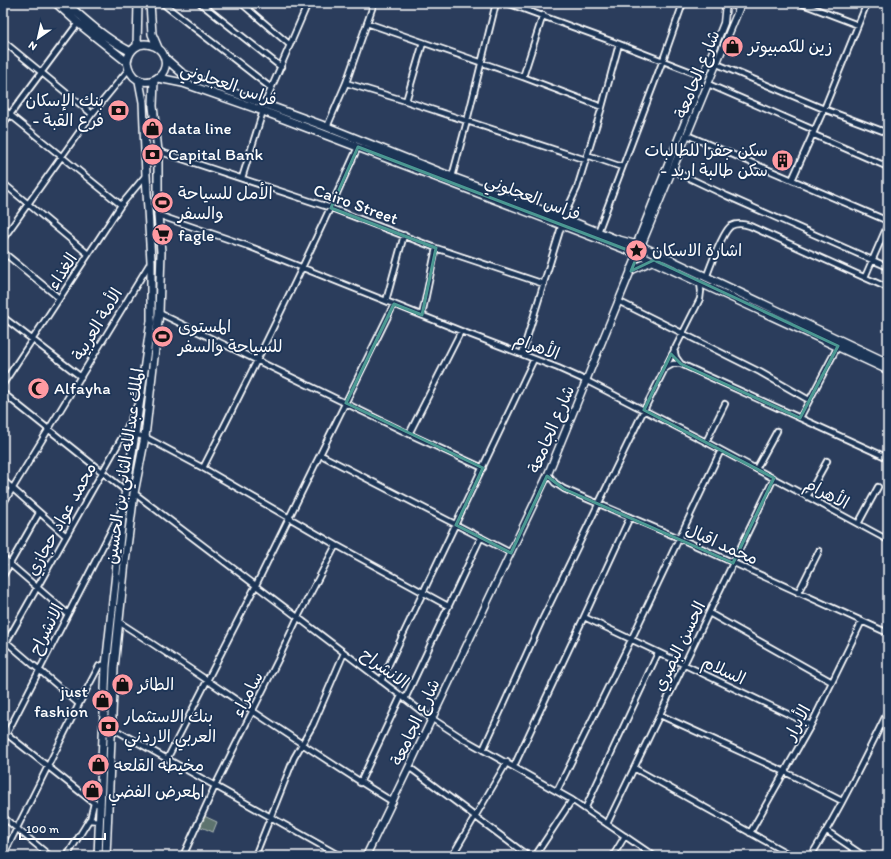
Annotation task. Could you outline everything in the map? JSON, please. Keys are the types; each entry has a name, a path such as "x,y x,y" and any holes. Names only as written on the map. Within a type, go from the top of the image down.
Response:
{"main road":[{"path":"56,3 127,66 135,78 144,82 156,79 164,69 165,58 158,48 152,34 150,3"},
{"path":"66,3 88,22 130,52"},
{"path":"137,46 138,3"},
{"path":"726,3 735,6 742,3"},
{"name":"شارع الجامعة","path":"366,856 548,474 631,270 638,245 702,76 724,23 726,3"},
{"name":"شارع الجامعة","path":"638,245 672,170 742,3"},
{"path":"127,66 130,52 137,46 147,44 158,48"},
{"name":"فراس العجلوني","path":"165,58 182,73 188,76 358,147 563,221 615,239 638,245 888,363"},
{"name":"فراس العجلوني","path":"156,79 183,82 327,128 563,221 654,260 700,283 888,370"},
{"name":"الملك عبدالله الثاني بن الحسين","path":"98,856 100,822 98,804 104,726 106,666 123,508 130,492 145,437 159,313 161,252 158,215 158,151 153,106 156,79"},
{"name":"الملك عبدالله الثاني بن الحسين","path":"106,856 114,668 125,562 135,434 150,333 151,261 143,102 139,81"},
{"path":"631,270 654,260"}],"street":[{"path":"162,3 271,88"},
{"path":"200,3 281,67"},
{"path":"242,3 290,45"},
{"path":"242,178 263,108 308,3"},
{"path":"327,128 346,83 374,3"},
{"path":"452,177 496,3"},
{"path":"507,3 543,15 702,76"},
{"path":"598,232 663,60 682,3"},
{"path":"800,3 858,25"},
{"path":"792,180 824,109 867,3"},
{"path":"523,77 543,15"},
{"path":"3,124 78,23"},
{"path":"367,23 523,77 602,107"},
{"path":"3,41 92,114"},
{"path":"406,101 423,43"},
{"path":"522,354 563,221 577,188 587,158 620,44"},
{"path":"717,64 824,109 888,133"},
{"path":"3,239 127,66"},
{"path":"346,83 587,158 622,167"},
{"path":"708,84 888,167"},
{"path":"3,109 61,158 121,205"},
{"path":"687,135 888,222 865,277"},
{"path":"203,468 258,360 331,208 358,147"},
{"name":"Cairo Street","path":"158,151 331,208 436,248 544,284"},
{"path":"672,170 888,267"},
{"name":"الغذاء","path":"3,384 121,205 132,189 146,175"},
{"path":"3,183 88,254"},
{"name":"الأهرام","path":"158,215 248,246 587,381 706,442 888,540"},
{"path":"706,278 726,231 733,225 744,224 888,288"},
{"path":"386,302 404,235"},
{"path":"422,315 436,248"},
{"path":"3,252 60,298"},
{"name":"الأمة العربية","path":"3,504 151,261"},
{"path":"483,750 541,622 663,371 700,299 700,283"},
{"path":"618,301 760,372 809,400"},
{"path":"167,759 290,518 394,304"},
{"path":"159,313 409,434 483,468"},
{"path":"3,317 81,377"},
{"path":"409,434 461,331"},
{"path":"800,418 838,346"},
{"path":"674,349 676,357 681,364 888,458"},
{"path":"381,681 534,359"},
{"path":"663,371 669,366 681,364"},
{"name":"الانشراح","path":"3,393 102,472 256,585 432,719 483,750 507,762 572,800 654,856"},
{"name":"محمد عواد حجازي","path":"3,648 5,640 37,588 125,432 139,400"},
{"path":"706,442 725,404"},
{"path":"756,469 777,431"},
{"path":"125,432 145,437 203,468 336,545 448,606"},
{"path":"557,791 720,450"},
{"path":"321,455 511,553"},
{"path":"807,497 827,461"},
{"name":"محمد اقبال","path":"548,474 559,486 679,538 888,633"},
{"name":"الحسن البصري","path":"608,824 774,478"},
{"path":"3,480 66,536"},
{"path":"858,524 878,487"},
{"name":"الانشراح","path":"3,741 5,732 123,508"},
{"path":"3,576 39,513"},
{"path":"514,766 630,517"},
{"path":"360,782 403,698 481,537"},
{"name":"سامراء","path":"184,856 215,786 298,617 336,545"},
{"path":"798,592 819,551"},
{"path":"3,558 68,614"},
{"path":"709,613 832,682"},
{"name":"السلام","path":"584,618 811,725"},
{"name":"الأبرار","path":"750,833 811,725 862,621"},
{"path":"119,622 164,650 302,745 392,802"},
{"path":"5,640 79,704"},
{"path":"255,856 291,765 313,725 344,653"},
{"path":"584,808 658,653"},
{"path":"3,856 99,666 106,666"},
{"path":"811,856 827,831 862,765 888,711"},
{"path":"660,715 785,772 842,801"},
{"path":"881,725 888,728"},
{"path":"104,726 112,728 340,856"},
{"path":"5,732 98,804 90,820 67,856"},
{"path":"452,856 507,762"},
{"path":"409,767 528,856"},
{"path":"634,768 792,856"},
{"path":"535,856 572,800"},
{"path":"3,818 50,856"},
{"path":"90,820 100,822"},
{"path":"827,831 864,856"},
{"path":"613,856 625,836"}],"highlighted area":[{"path":"358,147 638,254 631,271 654,260 838,346 800,418 681,364 671,354 644,410 774,478 733,563 564,489 547,476 511,553 456,525 483,468 346,403 394,304 422,315 436,248 331,208"}],"green space":[{"path":"204,816 217,822 213,832 199,826"}],"place":[{"name":"زين للكمبيوتر","path":"733,46"},
{"name":"بنك الإسكان - فرع القبة","path":"119,110"},
{"name":"data line","path":"153,128"},
{"name":"Capital Bank","path":"153,154"},
{"name":"سكن جفرا للطالبات - سكن طالبة اربد","path":"783,160"},
{"name":"الأمل للسياحة والسفر","path":"163,203"},
{"name":"fagle","path":"163,235"},
{"name":"اشارة الاسكان","path":"636,250"},
{"name":"المستوى للسياحة والسفر","path":"162,336"},
{"name":"Alfayha","path":"38,388"},
{"name":"الطائر","path":"122,684"},
{"name":"just fashion","path":"103,701"},
{"name":"بنك الاستثمار العربي الاردني","path":"109,726"},
{"name":"مخيطه القلعه","path":"98,765"},
{"name":"المعرض الفضي","path":"93,791"}]}
